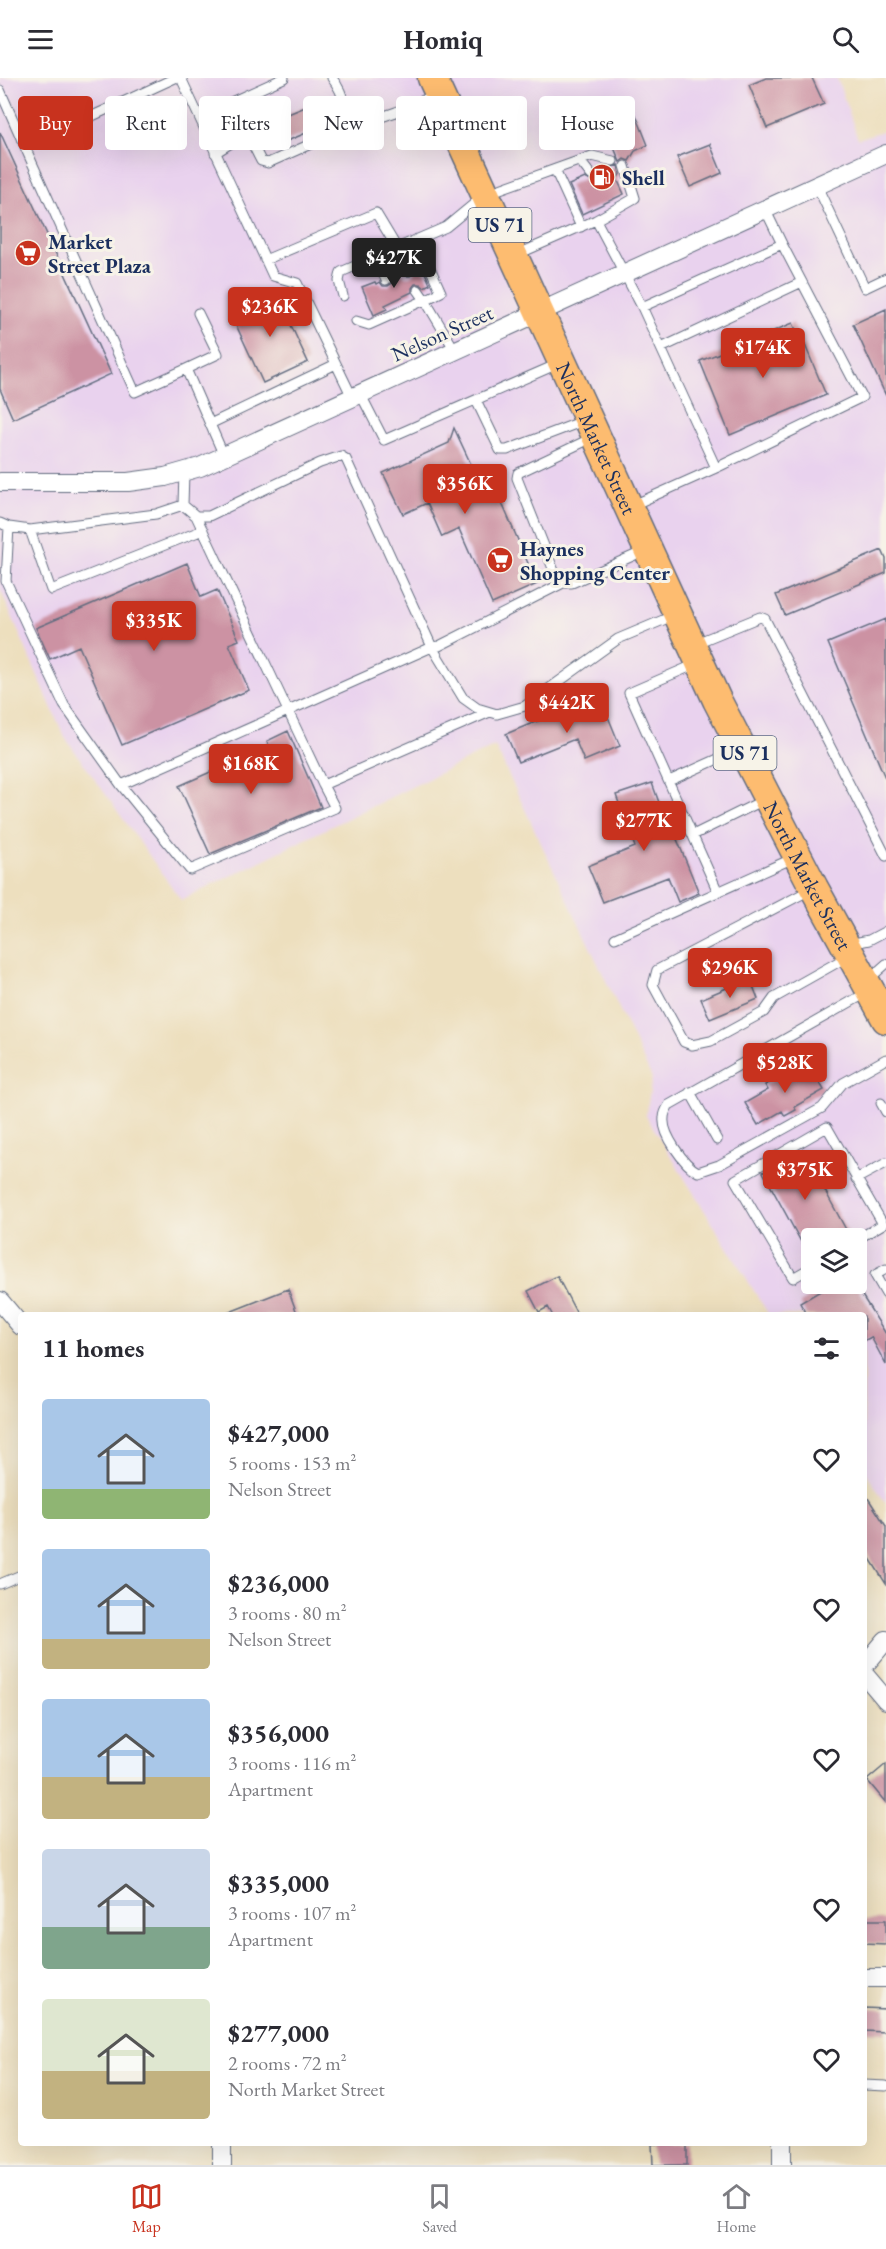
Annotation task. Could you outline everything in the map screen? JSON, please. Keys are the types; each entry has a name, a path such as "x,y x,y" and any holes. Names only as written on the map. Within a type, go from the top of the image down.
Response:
{"main road":[{"name":"North Market Street","path":"435,85 696,654 847,950 874,979 886,1019"}],"street":[{"name":"Nelson Street","path":"0,482 128,482 165,477 200,467 886,154"},
{"path":"0,1301 18,1322"},
{"path":"867,1662 886,1640"},
{"path":"867,1678 886,1700"},
{"path":"867,1978 886,1978"},
{"path":"222,2146 222,2165"},
{"path":"782,2146 782,2165"}],"lane":[{"path":"93,116 175,78"},
{"path":"181,78 273,276 297,283 336,364 384,440 563,362"},
{"path":"244,96 284,78"},
{"path":"332,78 343,96"},
{"path":"384,116 396,112 435,85"},
{"path":"0,90 18,131"},
{"path":"256,150 261,161 268,163 303,148"},
{"path":"26,150 135,392 218,354 198,313"},
{"path":"215,153 220,150"},
{"path":"344,296 339,281 341,272 446,227 486,194 592,156 613,161"},
{"path":"580,161 591,175"},
{"path":"514,256 596,220 635,198 625,166"},
{"path":"555,170 581,227"},
{"path":"817,186 865,288 886,278"},
{"path":"605,203 609,213"},
{"path":"629,507 716,468 862,397 765,209"},
{"path":"265,260 375,213 408,270"},
{"path":"596,220 642,307 716,468"},
{"path":"356,321 369,325 441,292 417,239"},
{"path":"642,307 783,244"},
{"path":"375,257 386,280"},
{"path":"661,348 802,282"},
{"path":"418,290 456,352"},
{"path":"395,300 399,312"},
{"path":"210,424 336,364"},
{"path":"186,369 224,456"},
{"path":"476,400 500,450 593,428"},
{"path":"563,583 556,576 518,473 593,428"},
{"path":"196,516 209,516 320,463 341,456 346,459 447,675 463,698 477,708 497,714 525,706 618,639 677,614"},
{"path":"183,505 184,472"},
{"path":"183,505 196,516 335,808 190,870 121,785 63,705 6,581 5,525 30,530 156,514 183,505"},
{"path":"30,530 51,590 203,530"},
{"path":"121,785 432,647 439,646 563,583 572,583 648,550"},
{"path":"718,892 629,693 760,617 765,619 886,856"},
{"path":"323,785 490,712"},
{"path":"669,782 742,748"},
{"path":"693,835 768,798"},
{"path":"615,938 798,856"},
{"path":"814,888 657,970 653,985 684,1042 692,1045 711,1041 764,1012 774,998 847,950 886,931"},
{"path":"874,979 669,1105 663,1119 668,1137 689,1167 698,1172 719,1165 822,1108 843,1083 886,1059"},
{"path":"690,1092 717,1140"},
{"path":"801,1273 793,1278 735,1180 827,1127 883,1224 867,1233"},
{"path":"856,1179 886,1163"},
{"path":"886,1269 875,1275 886,1294"},
{"path":"0,1584 18,1576"},
{"path":"867,2085 886,2086"}],"shaded area":[{"path":"0,78 837,78 858,139 886,130 886,1504 867,1474 867,1312 767,1312 646,1116 652,1078 495,746 181,900 64,736 0,589"}],"building":[{"path":"766,78 812,78 824,104 767,128 749,85"},
{"path":"303,108 303,134 291,139 291,113"},
{"path":"635,115 648,145 635,151 629,161 624,159 620,162 615,150 635,150"},
{"name":"Market Street Plaza","path":"0,132 111,374 13,419 0,389"},
{"path":"710,144 722,173 690,187 677,157"},
{"name":"Shell","path":"618,165 620,174 617,179 624,194 582,214 569,185 585,178 593,182 597,178 597,172"},
{"path":"421,264 430,284 424,287 415,284 412,292 385,305 387,309 374,315 362,287 375,282 388,286 392,283 392,277 402,273 410,276 414,273 414,267"},
{"path":"276,293 308,362 263,383 231,314"},
{"path":"886,309 886,396 853,324"},
{"path":"793,323 826,395 730,435 700,361"},
{"path":"454,428 484,492 495,487 537,584 492,604 459,529 442,537 427,503 403,514 383,473 449,443"},
{"path":"882,550 886,559 886,573 785,615 776,595"},
{"path":"187,563 201,597 217,590 239,640 229,644 249,690 122,745 79,646 50,659 36,628"},
{"path":"886,619 886,780 828,643"},
{"path":"602,702 620,746 584,761 575,739 518,762 506,734 562,711 565,717"},
{"path":"288,731 321,807 210,854 179,786 269,746 267,741"},
{"path":"652,783 670,833 674,832 699,893 678,902 668,877 603,902 588,866 635,847 616,795"},
{"path":"750,978 758,999 710,1019 701,999"},
{"path":"808,1063 824,1090 794,1107 796,1110 785,1116 782,1111 758,1125 745,1103 768,1090 765,1085"},
{"path":"803,1150 845,1228 801,1228 801,1242 763,1172"},
{"path":"557,1276 576,1312 551,1312 548,1307 539,1312 528,1291"},
{"path":"288,1289 297,1312 230,1312"},
{"path":"815,1294 861,1294 886,1334 886,1365 871,1337 867,1339 867,1312 805,1312 800,1303"},
{"path":"867,1497 886,1526 886,1584 867,1554"},
{"path":"886,1764 886,1803 867,1780"},
{"path":"867,1920 886,1920 886,1944 867,1943"},
{"path":"867,2008 886,2009 886,2032 867,2031"},
{"path":"652,2146 687,2146 687,2165 653,2165"}],"place":[{"name":"Shell","path":"602,177"},
{"name":"Market Street Plaza","path":"28,253"},
{"name":"Haynes Shopping Center","path":"500,560"}]}
